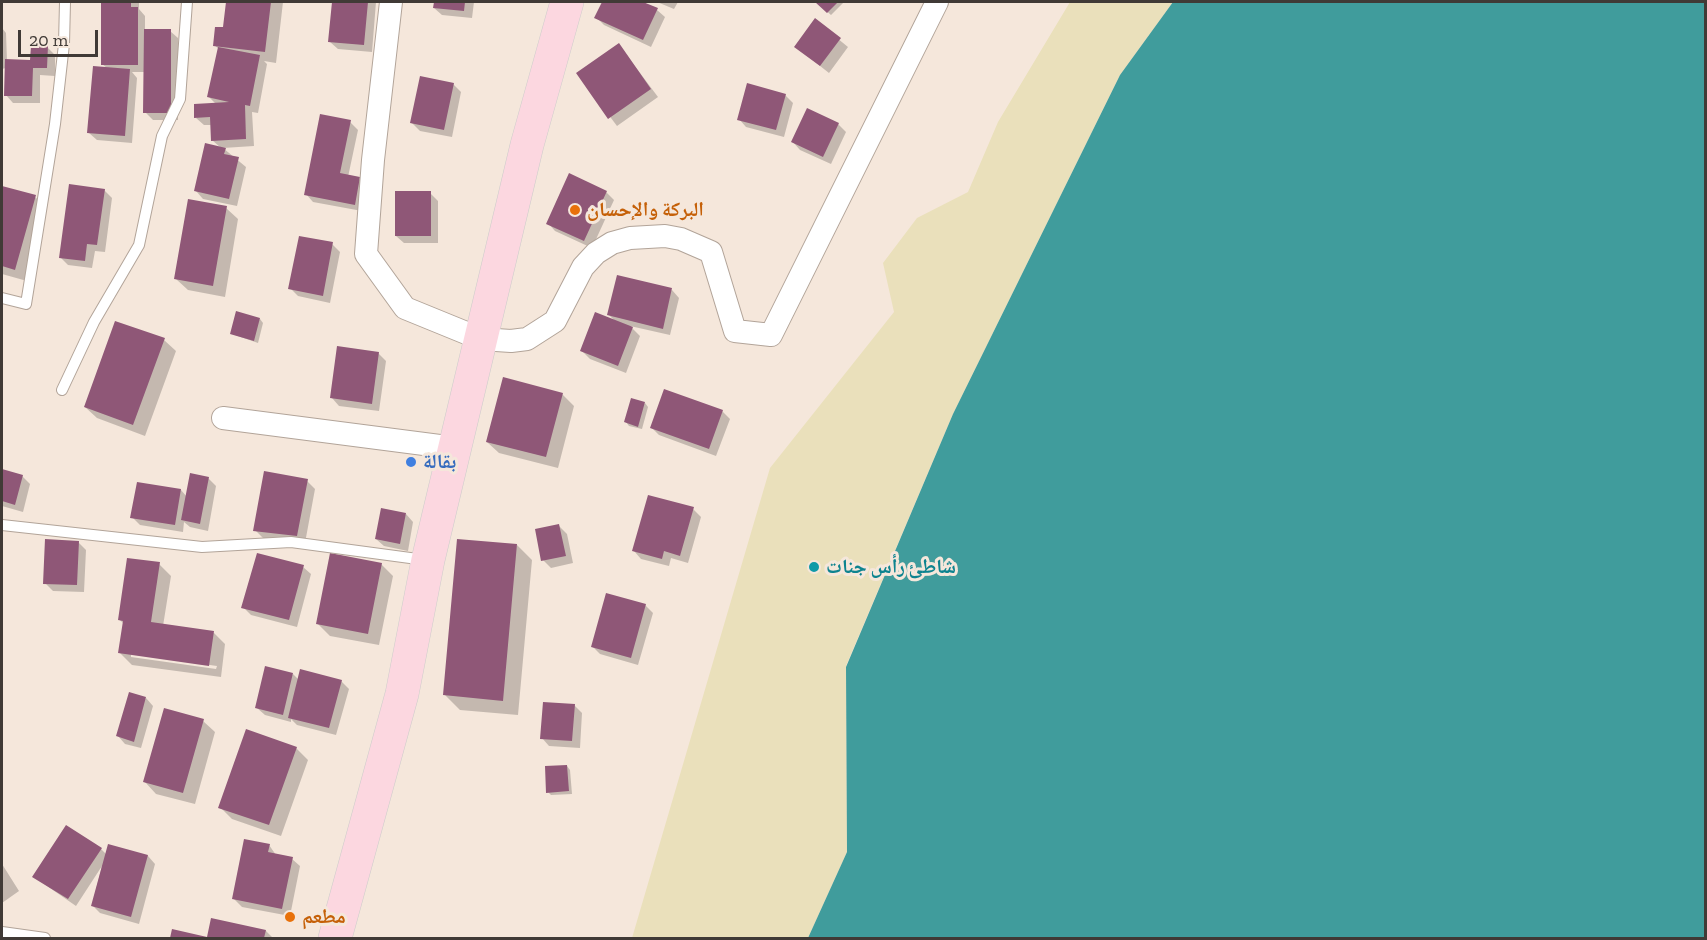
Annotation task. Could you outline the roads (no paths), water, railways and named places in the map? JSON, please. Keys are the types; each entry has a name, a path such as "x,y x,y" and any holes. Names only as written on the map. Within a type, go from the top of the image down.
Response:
{"main road":[{"path":"335,939 402,694 428,560 527,145 567,2"}],"street":[{"path":"391,2 366,254 405,308 481,339 511,341 527,339 542,332 555,321 583,267 596,253 612,243 630,238 665,236 681,239 711,252 735,331 771,335 937,2"},
{"path":"224,418 455,448"}],"lane":[{"path":"2,298 26,304 55,124 64,44 65,2"},
{"path":"62,390 94,322 139,245 162,136 180,99 187,2"},
{"path":"2,525 202,547 291,542 428,560"},
{"path":"2,932 45,939"}],"water":[{"path":"1173,2 1705,2 1705,938 808,938 847,852 846,667 953,414 1120,75"}],"place":[{"name":"البركة والإحسان","path":"575,210"},
{"name":"بقالة","path":"411,462"},
{"name":"شاطئ رأس جنات","path":"814,567"},
{"name":"مطعم","path":"290,917"}]}
